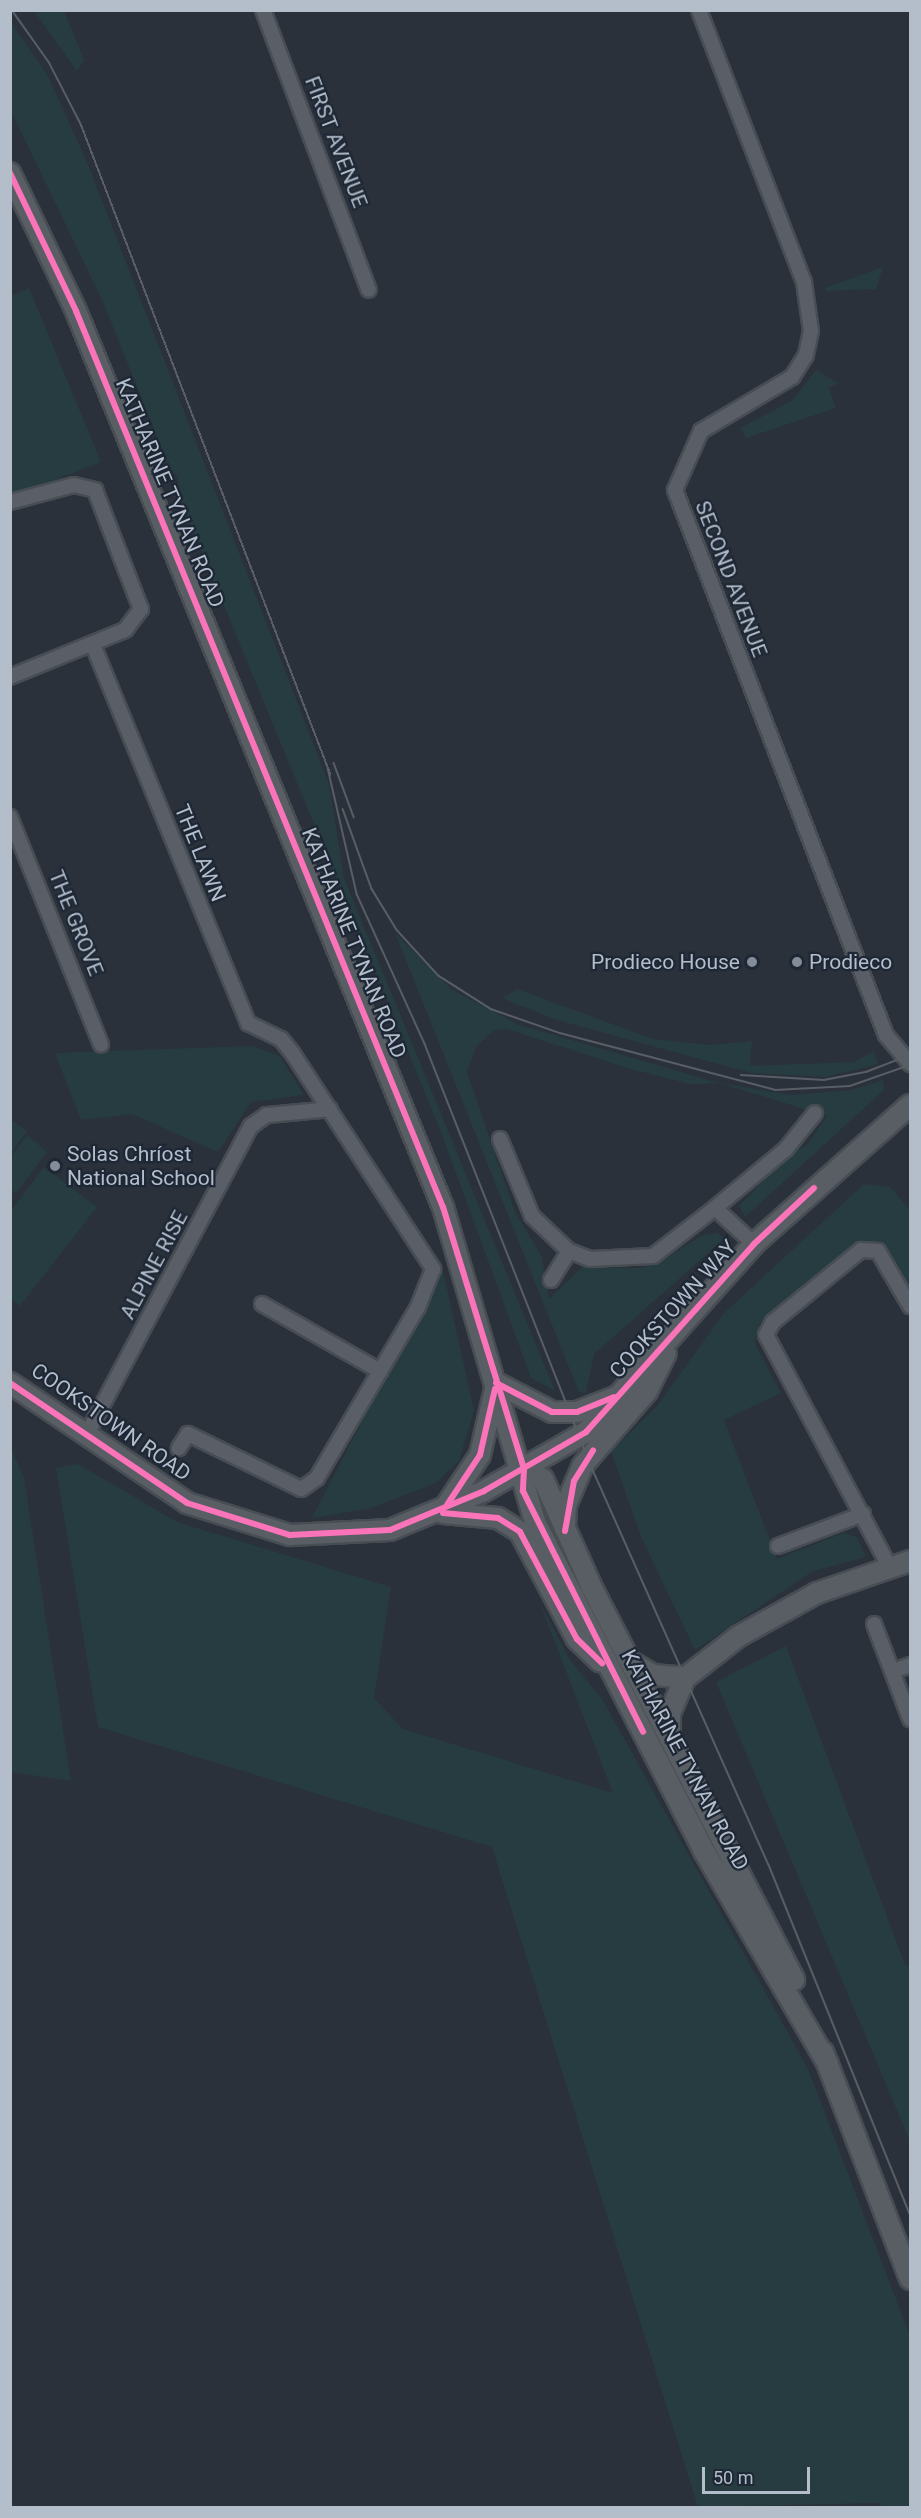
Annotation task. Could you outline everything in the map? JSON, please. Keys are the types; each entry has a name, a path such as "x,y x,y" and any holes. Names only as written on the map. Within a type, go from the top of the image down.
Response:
{"main road":[{"name":"KATHARINE TYNAN ROAD","path":"10,173 81,322 448,1221 524,1469 523,1491 535,1522 704,1851 828,2064"},
{"name":"COOKSTOWN WAY","path":"524,1469 586,1432 617,1395 676,1335 754,1244 910,1105"},
{"path":"565,1531 567,1505 583,1465 647,1391 676,1335"},
{"name":"COOKSTOWN ROAD","path":"10,1383 187,1503 255,1528 341,1535 390,1530 438,1514 524,1469"},
{"path":"438,1514 457,1496 480,1455 496,1383 552,1412 577,1412 617,1395"},
{"name":"KATHARINE TYNAN ROAD","path":"524,1469 543,1479 565,1531 630,1661 761,1909 828,2064 910,2279"},
{"path":"438,1514 498,1518 519,1532 576,1640 610,1671"},
{"path":"630,1661 653,1675 685,1678 739,1636 817,1593 910,1561"},
{"name":"KATHARINE TYNAN ROAD","path":"670,1736 670,1713 685,1678"}],"street":[{"name":"FIRST AVENUE","path":"263,10 369,290"},
{"name":"SECOND AVENUE","path":"699,10 804,282 811,331 806,355 792,377 701,431 675,490 886,1035 910,1064"},
{"path":"10,502 74,485 95,490 141,609 129,625 93,645 10,677"},
{"name":"THE LAWN","path":"93,645 248,1023 281,1039 330,1109"},
{"name":"THE GROVE","path":"10,817 101,1044"},
{"path":"179,1448 188,1434 301,1489 317,1478 418,1307 433,1269 330,1109"},
{"name":"ALPINE RISE","path":"87,1434 251,1126 267,1115 330,1109"},
{"path":"500,1139 532,1216 569,1251 590,1259 653,1256 786,1149 814,1113"},
{"path":"715,1208 754,1244"},
{"path":"551,1280 569,1251"},
{"path":"890,1568 766,1335 773,1322 855,1253 878,1251 910,1306"},
{"path":"262,1304 380,1371"},
{"path":"778,1546 863,1515"},
{"path":"874,1624 894,1671 910,1719"},
{"path":"894,1671 910,1665"}],"green space":[{"path":"34,11 64,11 84,60 77,71"},
{"path":"11,22 48,76 87,162 329,784 344,878 555,1391 531,1378 441,1132 178,494 178,477 169,467 103,302 11,111"},
{"path":"883,267 876,289 826,291 825,288"},
{"path":"29,288 101,462 11,497 11,296"},
{"path":"816,370 838,383 829,388 836,408 746,438 740,428 792,401"},
{"path":"395,933 451,989 517,1024 715,1082 791,1095 851,1090 883,1080 884,1090 745,1217 739,1206 788,1155 807,1145 827,1116 720,1083 690,1084 627,1068 507,1029 494,1030 476,1047 467,1072 515,1212 542,1257 549,1299 582,1267 640,1268 656,1264 701,1236 717,1233 724,1239 594,1354 586,1393 579,1392"},
{"path":"517,989 653,1039 710,1045 752,1041 750,1066 854,1062 874,1051 878,1064 825,1077 751,1073 557,1020 502,998"},
{"path":"252,1046 280,1056 304,1095 251,1102 218,1152 132,1114 81,1120 55,1053"},
{"path":"10,1119 27,1131 11,1153 10,1153"},
{"path":"27,1135 47,1152 16,1193 11,1189 11,1156"},
{"path":"44,1167 97,1207 20,1306 11,1299 11,1211"},
{"path":"864,1184 890,1187 910,1210 910,1289 883,1243 857,1241 760,1323 755,1344 781,1393 724,1420 777,1559 843,1533 857,1537 866,1557 813,1571 695,1650 642,1539 611,1451 657,1406 724,1313"},
{"path":"442,1267 474,1411 459,1461 436,1483 371,1508 312,1518"},
{"path":"10,1446 24,1478 71,1781 11,1772"},
{"path":"78,1464 177,1522 391,1587 374,1698 403,1729 613,1793 539,1601 570,1660 602,1699 808,2069 910,2336 910,2507 881,2507 879,2503 698,2507 492,1847 98,1727 56,1468"},
{"path":"786,1646 905,1965 910,1967 910,2141 716,1682"}],"tram line":[{"path":"12,10 49,62 81,124 331,775"},
{"path":"334,763 354,817"},
{"path":"328,768 357,894 425,1044 593,1470 769,1865 910,2214"},
{"path":"343,809 372,889 397,930 439,976 491,1009 560,1033 775,1090 850,1086 910,1065"},
{"path":"741,1075 824,1080 866,1072 910,1055"}],"cycle path":[{"path":"10,173 76,311 443,1207 524,1469 523,1491 643,1732"},
{"path":"10,1383 187,1503 290,1535 390,1530 484,1491 586,1432 754,1244 814,1188"},
{"path":"496,1383 552,1412 577,1412 614,1397"},
{"path":"447,1505 480,1455 495,1389"},
{"path":"565,1531 574,1481 593,1450"},
{"path":"443,1513 498,1518 520,1532 577,1639 602,1663"}],"place":[{"name":"Prodieco House","path":"752,962"},
{"name":"Prodieco","path":"797,962"},
{"name":"Solas Chríost National School","path":"55,1166"}]}
